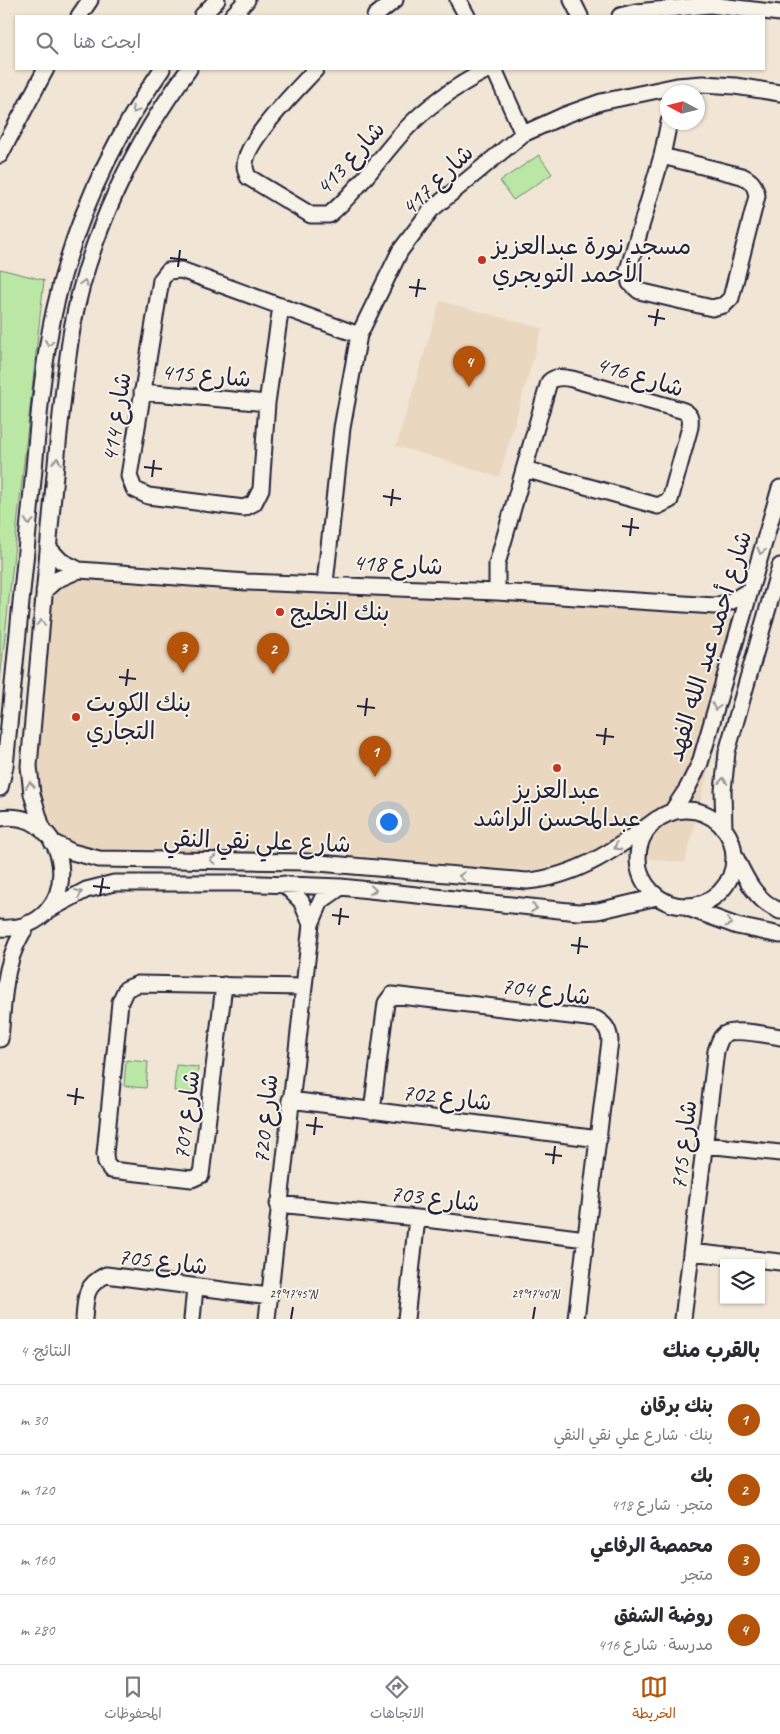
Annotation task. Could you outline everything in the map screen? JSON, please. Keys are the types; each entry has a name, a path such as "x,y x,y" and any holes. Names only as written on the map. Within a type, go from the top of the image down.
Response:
{"street":[{"path":"80,15 90,0"},
{"path":"203,15 217,0"},
{"path":"233,15 248,0"},
{"path":"376,15 395,0"},
{"path":"458,0 466,15"},
{"path":"572,0 580,15"},
{"path":"624,15 636,12 710,5 780,12"},
{"path":"0,155 45,70"},
{"path":"0,788 5,766 42,395 52,323 62,282 88,203 121,134 161,70"},
{"path":"47,911 59,889 62,877 58,853 48,837 32,794 29,766 48,547 72,330 94,250 111,206 151,128 188,70"},
{"name":"شارع 413","path":"315,70 271,118 248,152 245,166 248,177 311,215 330,216 405,131 456,86 487,70"},
{"path":"494,70 523,134"},
{"name":"شارع 417","path":"705,88 734,86 780,93"},
{"name":"شارع 417","path":"325,583 342,428 359,336 400,251 431,210 523,134 600,102 660,92"},
{"path":"662,156 742,176 750,180 756,189 757,196 731,298 724,305 712,308 639,290 630,283 628,270 662,156 667,130"},
{"path":"76,311 65,308 62,300 88,203"},
{"name":"شارع 414","path":"281,306 267,403 261,489 254,503 244,508 148,496 134,490 130,476 142,392 161,280 168,271 181,270 281,306 359,336"},
{"path":"52,323 64,323 72,330"},
{"name":"شارع 416","path":"497,592 497,564 524,469 549,382 553,378 564,377 644,399 687,412 691,417 670,500 658,506 524,469"},
{"name":"شارع 415","path":"142,392 267,403"},
{"name":"شارع أحمد عبد الله الفهد","path":"664,816 687,789 700,763 780,488"},
{"name":"شارع 418","path":"48,547 61,561 79,570 247,582 325,583 715,606 730,602 750,590"},
{"name":"شارع 418","path":"44,591 56,580 79,570"},
{"name":"شارع أحمد عبد الله الفهد","path":"724,830 723,791 727,752 779,576"},
{"path":"715,606 724,610 732,619 737,635"},
{"path":"764,623 780,612"},
{"path":"733,851 733,865 729,878 721,890 710,899 697,905 670,904 657,897 647,886 640,873 638,858 643,837 664,816 685,810 700,812 713,819 724,830 753,891 768,905 780,911"},
{"name":"شارع علي نقي النقي","path":"0,818 19,819 72,852 91,858 307,862 514,880 540,880 565,874 588,863 664,816"},
{"path":"159,883 154,871 157,864 162,860"},
{"name":"شارع علي نقي النقي","path":"29,923 72,895 100,886 159,883 284,884 341,887 578,912 598,911 657,897"},
{"path":"284,884 301,901 311,924"},
{"name":"شارع 720","path":"267,1319 278,1204 311,924 321,901 341,887"},
{"path":"684,906 737,926 780,935"},
{"path":"0,928 16,927 29,923"},
{"path":"0,1028 10,960 17,940 29,923"},
{"name":"شارع 701","path":"224,985 201,1174 192,1179 111,1170 106,1163 105,1154 120,1002 123,993 130,987 138,984 224,985 303,987"},
{"name":"شارع 704","path":"372,1111 386,1003 388,998 398,994 596,1019 604,1024 609,1031 610,1042 576,1319"},
{"name":"شارع 715","path":"683,1319 716,1051 720,1039 725,1034 735,1031 780,1037"},
{"name":"شارع 702","path":"290,1100 599,1139"},
{"path":"706,1144 780,1153"},
{"name":"شارع 703","path":"278,1204 417,1218 586,1239"},
{"path":"406,1319 417,1218"},
{"path":"692,1252 780,1262"},
{"name":"شارع 705","path":"84,1319 86,1294 93,1281 106,1275 195,1288 269,1296"},
{"path":"192,1319 195,1288"}],"shaded area":[{"path":"440,301 542,328 499,477 396,446"},
{"path":"74,576 724,610 732,619 736,628 718,732 685,863 603,853 535,870 461,868 330,852 97,857 71,848 52,832 41,811 34,774 50,598 52,590"}],"green space":[{"path":"539,155 552,174 513,200 500,181"},
{"path":"0,269 44,280 0,681"},
{"path":"126,1060 148,1062 146,1088 124,1086"},
{"path":"176,1065 198,1067 196,1093 174,1091"}],"place":[{"name":"مسجد نورة عبدالعزيز الأحمد التويجري","path":"482,260"},
{"name":"روضة الشفق","path":"469,387"},
{"name":"بنك الخليج","path":"280,612"},
{"name":"محمصة الرفاعي","path":"183,673"},
{"name":"بك","path":"273,674"},
{"name":"بنك الكويت التجاري","path":"76,717"},
{"name":"عبدالعزيز عبدالمحسن الراشد","path":"557,768"},
{"name":"بنك برقان","path":"375,777"}]}
